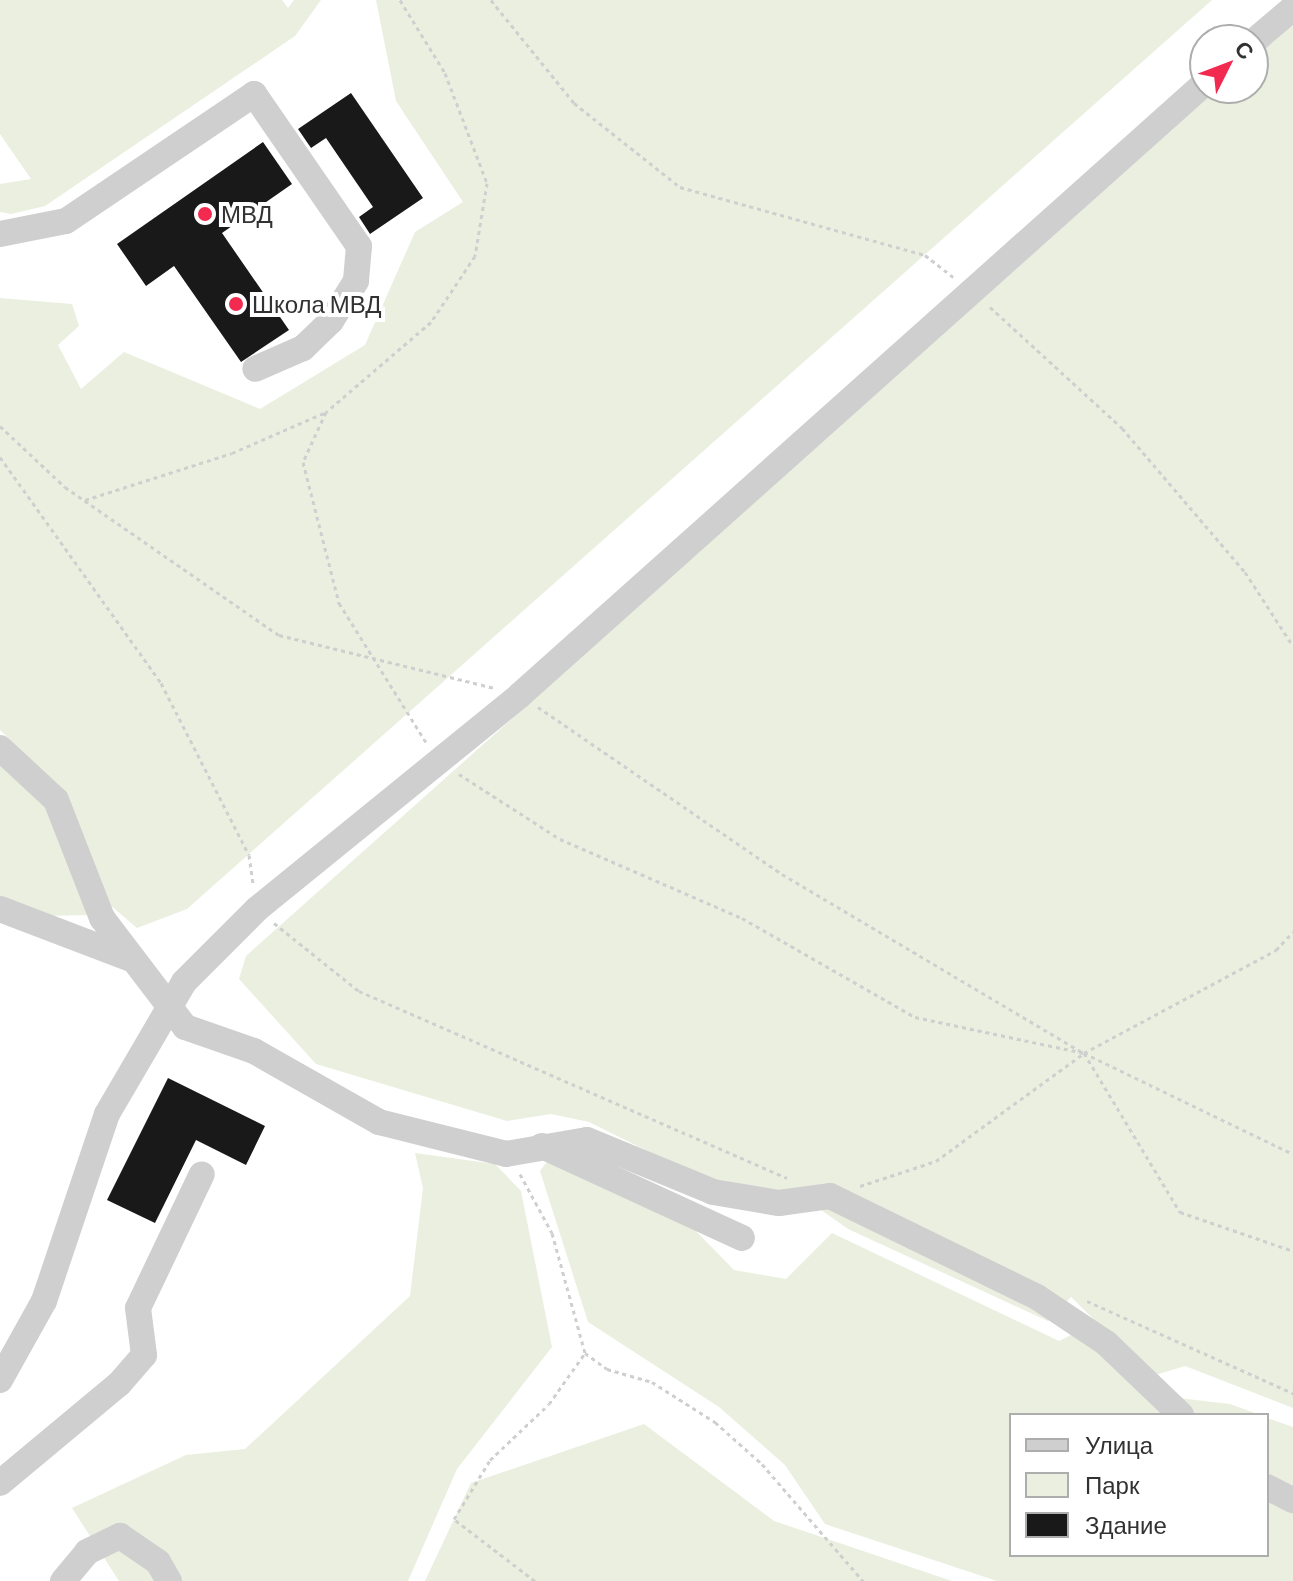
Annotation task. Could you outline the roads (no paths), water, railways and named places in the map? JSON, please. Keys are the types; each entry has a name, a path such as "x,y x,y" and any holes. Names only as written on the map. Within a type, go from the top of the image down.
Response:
{"street":[{"path":"1269,28 1293,8"},
{"path":"0,234 66,221 254,94 359,246 356,281 331,321 303,348 255,369"},
{"path":"0,1380 44,1301 107,1114 158,1036 168,1005 257,909 520,695 1189,97"},
{"path":"0,748 56,800 102,918 128,958"},
{"path":"0,909 128,958 152,976 185,1027 254,1051 379,1122 506,1154 538,1144 587,1140 713,1192 779,1203 830,1196 1037,1297 1106,1343 1179,1413"},
{"path":"538,1144 742,1238"},
{"path":"0,1483 119,1384 144,1355 138,1308 202,1174"},
{"path":"1269,1488 1293,1500"},
{"path":"63,1581 87,1552 120,1536 158,1562 169,1581"}],"place":[{"name":"МВД","path":"205,214"},
{"name":"Школа МВД","path":"236,304"}]}
